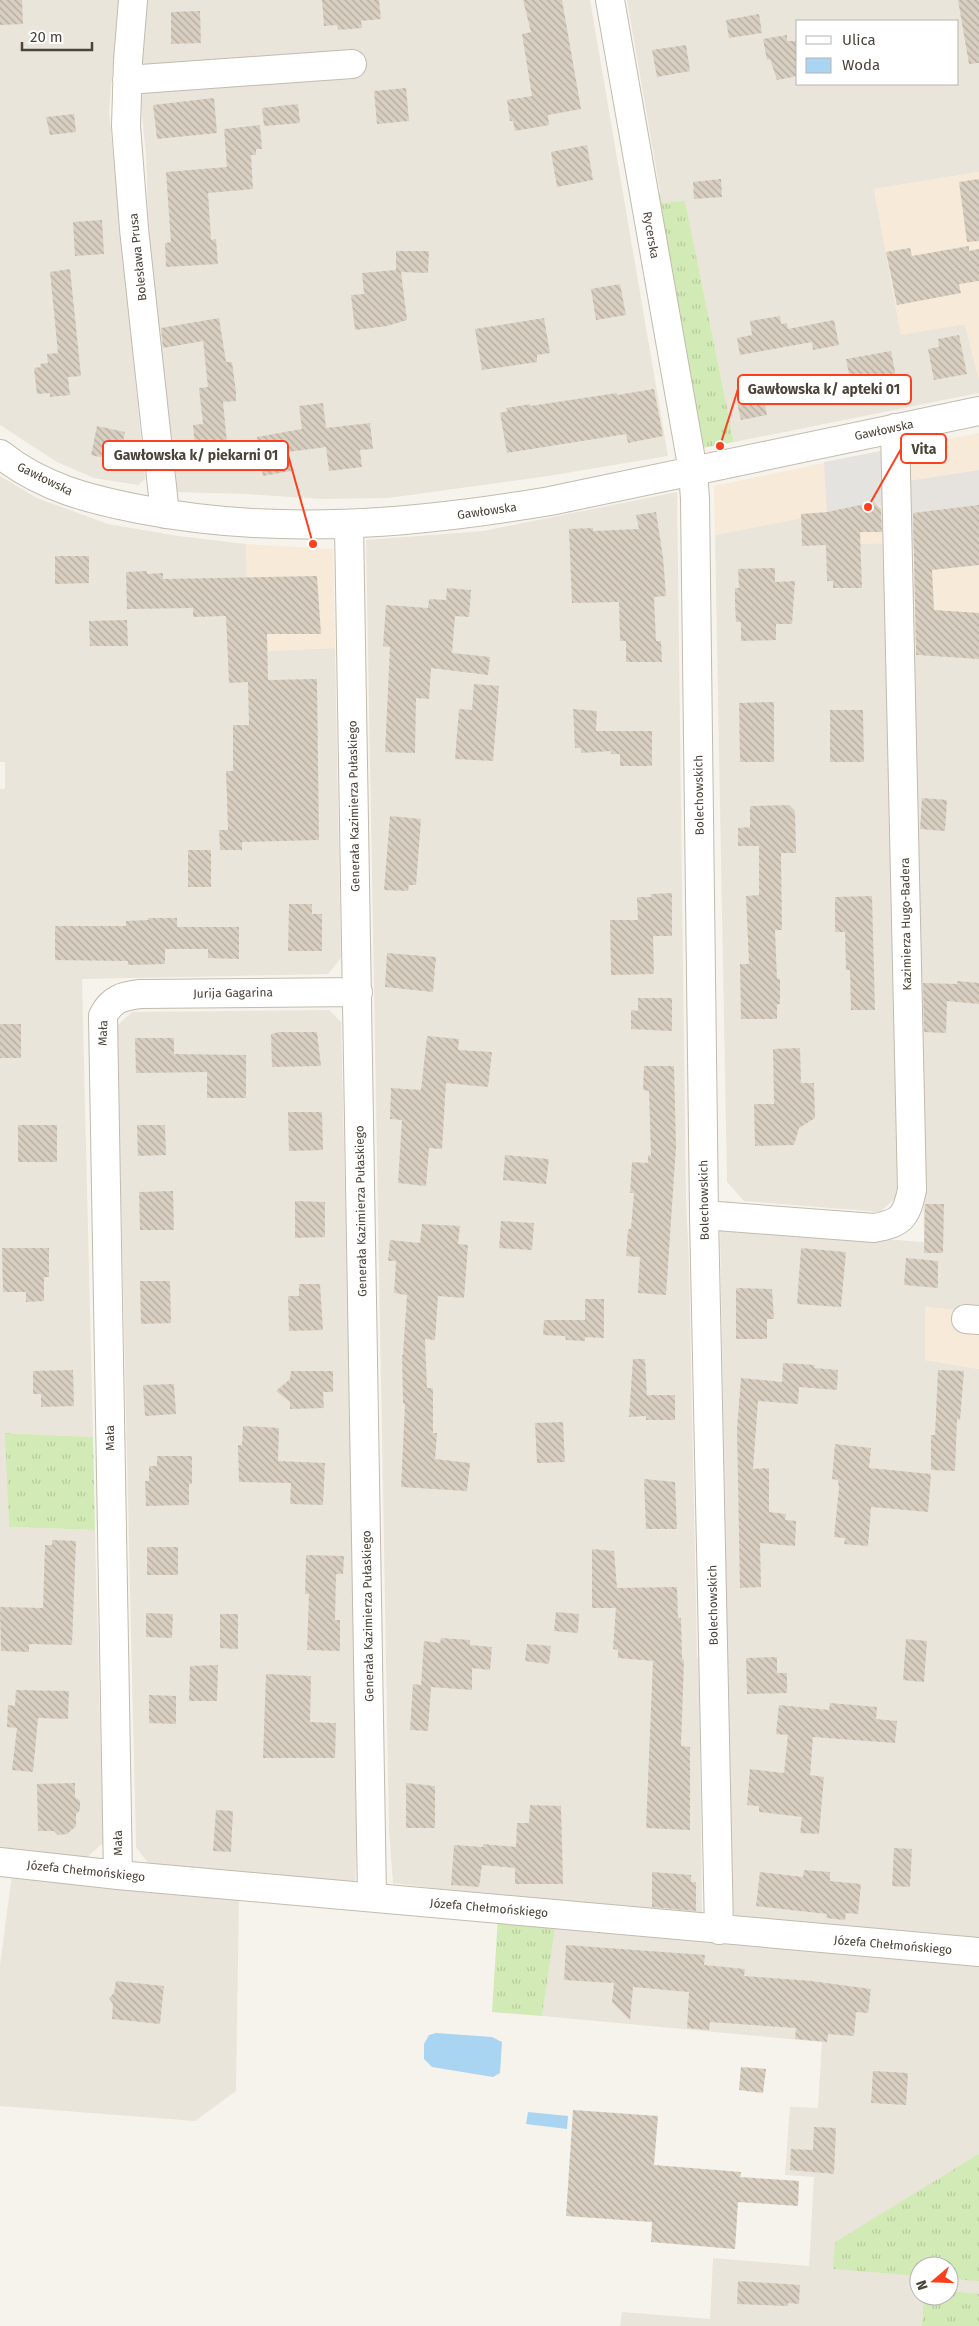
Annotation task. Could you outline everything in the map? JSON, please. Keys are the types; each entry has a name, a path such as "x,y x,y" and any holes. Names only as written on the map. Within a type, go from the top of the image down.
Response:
{"street":[{"name":"Bolesława Prusa","path":"133,0 127,80 126,126 134,229 165,514"},
{"name":"Rycerska","path":"610,0 692,471"},
{"path":"127,80 352,64"},
{"name":"Gawłowska","path":"0,454 32,476 71,494 165,514 218,521 349,525 479,513 550,501 979,411"},
{"name":"Kazimierza Hugo-Badera","path":"704,1215 874,1228 891,1225 900,1219 908,1209 912,1190 894,428"},
{"name":"Bolechowskich","path":"692,471 696,536 704,1215 719,1930"},
{"name":"Generała Kazimierza Pułaskiego","path":"349,525 372,1897"},
{"name":"Jurija Gagarina","path":"110,1003 118,998 140,994 358,992"},
{"name":"Mała","path":"110,1003 103,1016 102,1027 118,1875"},
{"name":"Józefa Chełmońskiego","path":"0,1862 118,1875 979,1952"}],"shaded area":[{"path":"0,0 119,0 109,111 145,479 138,485 94,478 57,462 0,425"},
{"path":"146,0 590,0 668,456 548,476 388,498 322,499 248,494 173,492 149,235 146,155 139,85"},
{"path":"627,0 979,0 979,172 874,189 901,334 965,324 979,380 979,393 734,442 685,202 662,203"},
{"path":"979,172 979,380 965,324 901,335 874,189"},
{"path":"979,433 979,470 908,481 907,447"},
{"path":"886,450 888,543 802,546 801,518 715,535 714,486"},
{"path":"886,450 887,509 873,502 827,512 824,462"},
{"path":"979,470 979,540 910,548 908,481"},
{"path":"0,476 37,498 108,524 178,536 246,544 247,580 267,651 335,648 341,958 328,974 82,979 93,1437 6,1433 9,1527 95,1530 103,1843 86,1858 0,1853 0,789 5,789 5,762 0,762"},
{"path":"677,492 686,1200 697,1657 699,1658 702,1915 670,1918 393,1883 389,1829 366,540 483,531"},
{"path":"801,518 802,545 888,543 901,1193 880,1212 744,1201 727,1182 715,535"},
{"path":"979,540 979,659 913,655 910,548"},
{"path":"246,544 333,549 335,648 267,651 247,580"},
{"path":"913,655 979,658 979,1312 925,1307 925,1360 979,1369 979,1943 732,1922 720,1227 924,1242"},
{"path":"329,1010 341,1022 359,1774 355,1883 151,1867 136,1847 117,1026 132,1012"},
{"path":"925,1307 979,1312 979,1369 925,1360"},
{"path":"12,1874 239,1895 236,2091 195,2121 0,2106 0,1965"},
{"path":"556,1922 979,1961 979,2326 620,2326 622,2312 710,2319 713,2258 809,2266 814,2177 785,2175 790,2107 818,2108 822,2042 542,2016"}],"green space":[{"path":"660,193 662,203 685,201 734,442 697,449 651,194"},
{"path":"5,1433 93,1437 95,1530 9,1527"},
{"path":"498,1917 556,1922 542,2016 492,2012"},
{"path":"979,2154 979,2281 959,2280 959,2256 909,2256 909,2275 833,2269 835,2242"},
{"path":"959,2292 979,2294 979,2326 922,2326 923,2306 959,2306"}],"water":[{"path":"436,2033 492,2037 502,2042 500,2073 493,2077 432,2067 424,2059 424,2044 429,2035"},
{"path":"528,2112 568,2116 567,2129 526,2124"}],"building":[{"path":"0,0 22,0 23,24 0,25"},
{"path":"322,0 379,0 381,19 361,21 362,28 338,30 337,25 324,26"},
{"path":"523,0 562,0 581,109 548,115 549,125 515,131 513,121 510,121 507,100 532,96 522,34 531,32"},
{"path":"958,0 979,0 979,63 969,64"},
{"path":"200,11 201,43 171,44 171,12"},
{"path":"759,14 762,33 729,38 726,20"},
{"path":"787,35 787,41 796,41 796,76 777,80 770,59 767,60 763,39"},
{"path":"686,45 690,71 657,77 652,50"},
{"path":"406,88 409,121 377,124 374,91"},
{"path":"214,98 217,133 157,139 153,105"},
{"path":"298,104 300,123 264,126 262,108"},
{"path":"74,114 76,132 50,135 46,117"},
{"path":"260,125 262,149 256,149 256,155 251,155 253,189 208,193 211,240 216,239 218,264 166,267 165,243 171,242 166,172 227,167 224,129"},
{"path":"587,145 593,180 557,187 551,152"},
{"path":"721,179 722,197 694,199 693,182"},
{"path":"979,179 979,241 967,242 959,182"},
{"path":"102,220 104,254 75,256 73,222"},
{"path":"969,246 969,251 979,249 979,281 959,284 961,293 897,305 886,252 910,248 912,256"},
{"path":"396,251 429,251 428,273 401,272 407,320 387,326 355,330 351,295 364,294 362,273 396,270"},
{"path":"70,269 81,376 68,377 70,395 50,397 50,393 37,394 34,368 41,367 40,364 48,363 47,354 58,353 50,272"},
{"path":"620,284 626,315 596,320 591,289"},
{"path":"780,316 781,324 787,323 788,329 834,320 839,345 813,350 812,342 740,355 737,338 752,335 750,321"},
{"path":"219,318 226,362 232,362 236,392 236,401 223,402 228,452 196,456 193,425 203,424 199,388 208,387 203,341 163,348 161,328"},
{"path":"544,318 550,353 537,355 537,362 482,370 475,329"},
{"path":"959,335 967,374 934,380 928,349 939,347 938,339"},
{"path":"891,351 897,382 852,389 846,359"},
{"path":"654,389 663,436 628,443 626,434 507,453 500,413 508,411 506,408"},
{"path":"763,396 767,415 741,420 737,402"},
{"path":"323,403 326,428 370,423 373,449 360,450 362,467 329,471 326,447 288,452 291,471 263,476 257,437 302,429 299,406"},
{"path":"97,426 125,432 119,461 91,455"},
{"path":"874,502 881,509 882,532 860,532 862,588 833,588 833,581 827,581 826,545 802,546 801,514 827,512"},
{"path":"979,505 979,565 932,570 934,610 979,613 979,659 916,655 913,513"},
{"path":"656,512 663,557 666,596 654,597 656,641 661,641 662,662 626,662 626,641 620,641 619,602 572,603 569,529 593,528 593,531 639,529 636,515"},
{"path":"55,556 89,556 89,583 55,584"},
{"path":"775,568 775,582 795,581 792,624 776,624 776,640 741,641 741,622 736,622 735,604 735,588 739,588 738,569"},
{"path":"147,571 147,574 163,573 163,579 317,576 321,634 267,634 268,680 317,679 319,840 242,842 242,850 220,850 219,830 228,830 226,771 233,771 233,725 249,725 248,682 229,683 226,616 193,617 193,608 127,609 126,572"},
{"path":"447,588 471,590 469,617 455,616 452,653 490,657 488,675 431,668 429,699 416,698 415,753 385,752 390,647 383,646 386,605 428,608 429,599 446,600"},
{"path":"127,620 128,646 90,646 89,621"},
{"path":"474,684 499,686 493,761 455,759 459,709 472,710"},
{"path":"774,702 774,762 740,762 739,703"},
{"path":"573,709 597,711 596,731 652,731 652,766 620,766 620,754 611,754 611,751 581,753 581,748 575,748"},
{"path":"830,710 863,710 864,762 830,762"},
{"path":"922,798 947,800 945,831 920,829"},
{"path":"789,805 795,811 796,853 781,853 782,930 775,930 777,979 780,979 780,1004 777,1004 777,1019 741,1019 740,964 749,964 746,896 759,895 759,846 738,846 738,828 750,827 750,806"},
{"path":"390,816 421,819 416,885 409,885 408,891 384,890"},
{"path":"188,850 211,850 211,887 188,887"},
{"path":"672,893 672,936 653,936 654,974 611,975 610,920 638,920 637,897 651,897 651,894"},
{"path":"872,896 875,1010 851,1010 850,970 846,970 845,932 835,932 835,897"},
{"path":"289,904 312,904 312,914 322,914 322,951 288,951"},
{"path":"148,918 177,918 177,927 239,927 239,959 208,958 208,949 165,949 165,964 128,965 128,961 55,960 55,926 126,926 126,921 148,920"},
{"path":"387,953 436,957 433,992 385,987"},
{"path":"957,981 979,983 979,1004 947,1001 946,1033 924,1032 923,983 957,984"},
{"path":"638,998 672,998 672,1031 631,1029 631,1010 638,1011"},
{"path":"0,1024 21,1024 21,1058 0,1058"},
{"path":"279,1032 317,1032 321,1066 272,1067 271,1034"},
{"path":"427,1036 459,1039 458,1050 492,1052 488,1087 446,1083 442,1149 429,1148 426,1186 398,1183 402,1120 390,1119 391,1088 421,1090"},
{"path":"135,1038 174,1038 174,1054 246,1055 246,1098 207,1098 207,1072 136,1073"},
{"path":"800,1048 801,1083 814,1083 815,1118 799,1128 794,1145 755,1146 754,1104 774,1104 773,1049"},
{"path":"644,1066 674,1066 676,1147 666,1295 638,1293 640,1257 626,1256 634,1193 630,1193 632,1162 648,1163 648,1155 651,1156 649,1091 643,1090"},
{"path":"288,1112 322,1112 323,1150 289,1151"},
{"path":"18,1125 57,1125 57,1162 18,1162"},
{"path":"137,1125 165,1125 166,1155 138,1156"},
{"path":"505,1155 549,1159 546,1184 503,1180"},
{"path":"173,1191 174,1230 140,1230 139,1192"},
{"path":"295,1201 325,1202 325,1237 295,1238"},
{"path":"925,1204 944,1204 943,1253 924,1253"},
{"path":"501,1221 534,1223 532,1250 499,1248"},
{"path":"422,1224 460,1226 458,1244 468,1245 464,1298 438,1296 435,1340 425,1339 427,1388 433,1388 433,1433 437,1433 435,1459 470,1463 467,1491 401,1487 405,1404 403,1403 402,1355 407,1295 394,1293 396,1261 388,1261 390,1240 420,1243"},
{"path":"2,1248 49,1248 49,1277 44,1277 44,1301 26,1302 26,1292 3,1292"},
{"path":"801,1248 846,1252 841,1307 797,1304"},
{"path":"906,1258 938,1261 938,1288 904,1285"},
{"path":"140,1281 170,1281 171,1323 141,1324"},
{"path":"299,1284 320,1284 323,1330 289,1331 288,1296 299,1296"},
{"path":"736,1288 772,1289 774,1319 767,1319 767,1339 736,1339"},
{"path":"585,1299 604,1299 604,1338 585,1337 585,1341 566,1340 565,1336 543,1335 544,1320 585,1320"},
{"path":"633,1359 645,1359 647,1395 675,1395 675,1420 646,1420 646,1416 629,1417"},
{"path":"783,1363 815,1365 814,1368 838,1370 837,1390 799,1387 798,1404 758,1401 753,1469 769,1468 769,1512 786,1514 785,1520 796,1521 795,1546 760,1543 761,1587 740,1588 737,1429 741,1378 782,1382"},
{"path":"73,1370 74,1406 41,1407 41,1394 33,1394 33,1371"},
{"path":"938,1370 964,1371 960,1420 957,1419 955,1471 931,1470 931,1435 935,1435"},
{"path":"291,1371 333,1371 333,1392 323,1392 324,1408 290,1409 290,1402 276,1391 290,1379"},
{"path":"174,1384 176,1414 145,1416 143,1385"},
{"path":"563,1422 565,1462 537,1463 535,1423"},
{"path":"243,1426 279,1428 278,1461 325,1463 323,1505 290,1504 291,1483 239,1482 238,1445 242,1445"},
{"path":"835,1444 871,1448 869,1468 931,1474 928,1512 871,1507 868,1546 844,1544 845,1538 834,1537 839,1488 838,1480 832,1479"},
{"path":"157,1456 192,1456 192,1484 189,1484 189,1505 146,1506 145,1481 149,1481 149,1466 157,1466"},
{"path":"644,1479 675,1482 677,1529 646,1529"},
{"path":"52,1540 76,1541 72,1645 29,1644 29,1652 1,1651 0,1607 43,1608 45,1545 52,1545"},
{"path":"147,1547 178,1547 178,1575 147,1575"},
{"path":"592,1549 614,1551 617,1588 677,1587 678,1618 681,1618 682,1659 684,1660 681,1746 690,1747 690,1830 646,1828 653,1661 618,1658 618,1650 613,1649 616,1608 592,1608"},
{"path":"306,1555 344,1556 343,1574 336,1574 335,1620 340,1620 340,1651 307,1650 309,1594 305,1594"},
{"path":"556,1612 579,1614 578,1633 554,1631"},
{"path":"146,1613 173,1614 172,1638 146,1637"},
{"path":"220,1614 238,1614 238,1649 220,1648"},
{"path":"441,1638 470,1640 470,1645 492,1647 490,1670 472,1668 472,1690 431,1687 428,1731 410,1730 413,1684 421,1685 424,1641 440,1643"},
{"path":"906,1639 927,1641 924,1682 903,1680"},
{"path":"527,1644 551,1646 549,1664 525,1661"},
{"path":"777,1657 777,1673 787,1673 787,1693 747,1694 746,1658"},
{"path":"218,1665 217,1701 189,1701 190,1666"},
{"path":"266,1674 311,1676 310,1722 336,1723 335,1758 263,1758"},
{"path":"16,1690 69,1691 68,1719 38,1718 33,1772 12,1770 17,1728 7,1727 8,1705 15,1706"},
{"path":"149,1695 176,1696 176,1724 149,1723"},
{"path":"830,1703 877,1707 876,1719 897,1721 895,1743 813,1737 810,1775 824,1777 819,1834 800,1833 802,1817 759,1812 759,1806 747,1805 750,1769 784,1773 788,1735 776,1734 779,1705 829,1710"},
{"path":"75,1783 75,1797 80,1801 80,1810 76,1814 76,1826 67,1834 58,1835 54,1831 38,1831 37,1784"},
{"path":"406,1783 435,1786 435,1828 406,1828"},
{"path":"530,1805 561,1806 563,1884 515,1884 515,1868 482,1865 479,1887 451,1885 454,1845 483,1847 483,1844 516,1847 517,1823 529,1823"},
{"path":"216,1810 233,1811 231,1852 213,1851"},
{"path":"894,1848 912,1849 910,1887 892,1886"},
{"path":"804,1870 830,1872 830,1881 861,1884 858,1914 846,1913 845,1920 826,1918 827,1914 756,1906 760,1872 803,1877"},
{"path":"652,1872 691,1875 691,1882 696,1882 696,1911 652,1907"},
{"path":"566,1945 705,1955 704,1965 745,1969 744,1976 811,1981 871,1989 868,2013 856,2012 854,2036 828,2034 827,2042 795,2039 796,2028 710,2022 709,2030 687,2028 689,1992 633,1987 630,2020 612,2002 614,1983 564,1980"},
{"path":"116,1981 164,1986 160,2024 112,2019 113,2004 109,1998 114,1993"},
{"path":"741,2067 766,2069 763,2093 739,2090"},
{"path":"873,2071 908,2073 906,2105 871,2103"},
{"path":"573,2110 658,2116 654,2165 741,2172 740,2177 799,2181 798,2206 738,2202 735,2249 651,2242 652,2222 566,2216"},
{"path":"814,2127 836,2128 834,2174 790,2170 791,2149 813,2150"},
{"path":"738,2281 800,2285 799,2304 788,2303 788,2306 737,2304"}],"place":[{"name":"Gawłowska k/ apteki 01","path":"720,446"},
{"name":"Vita","path":"868,507"},
{"name":"Gawłowska k/ piekarni 01","path":"313,544"}]}
